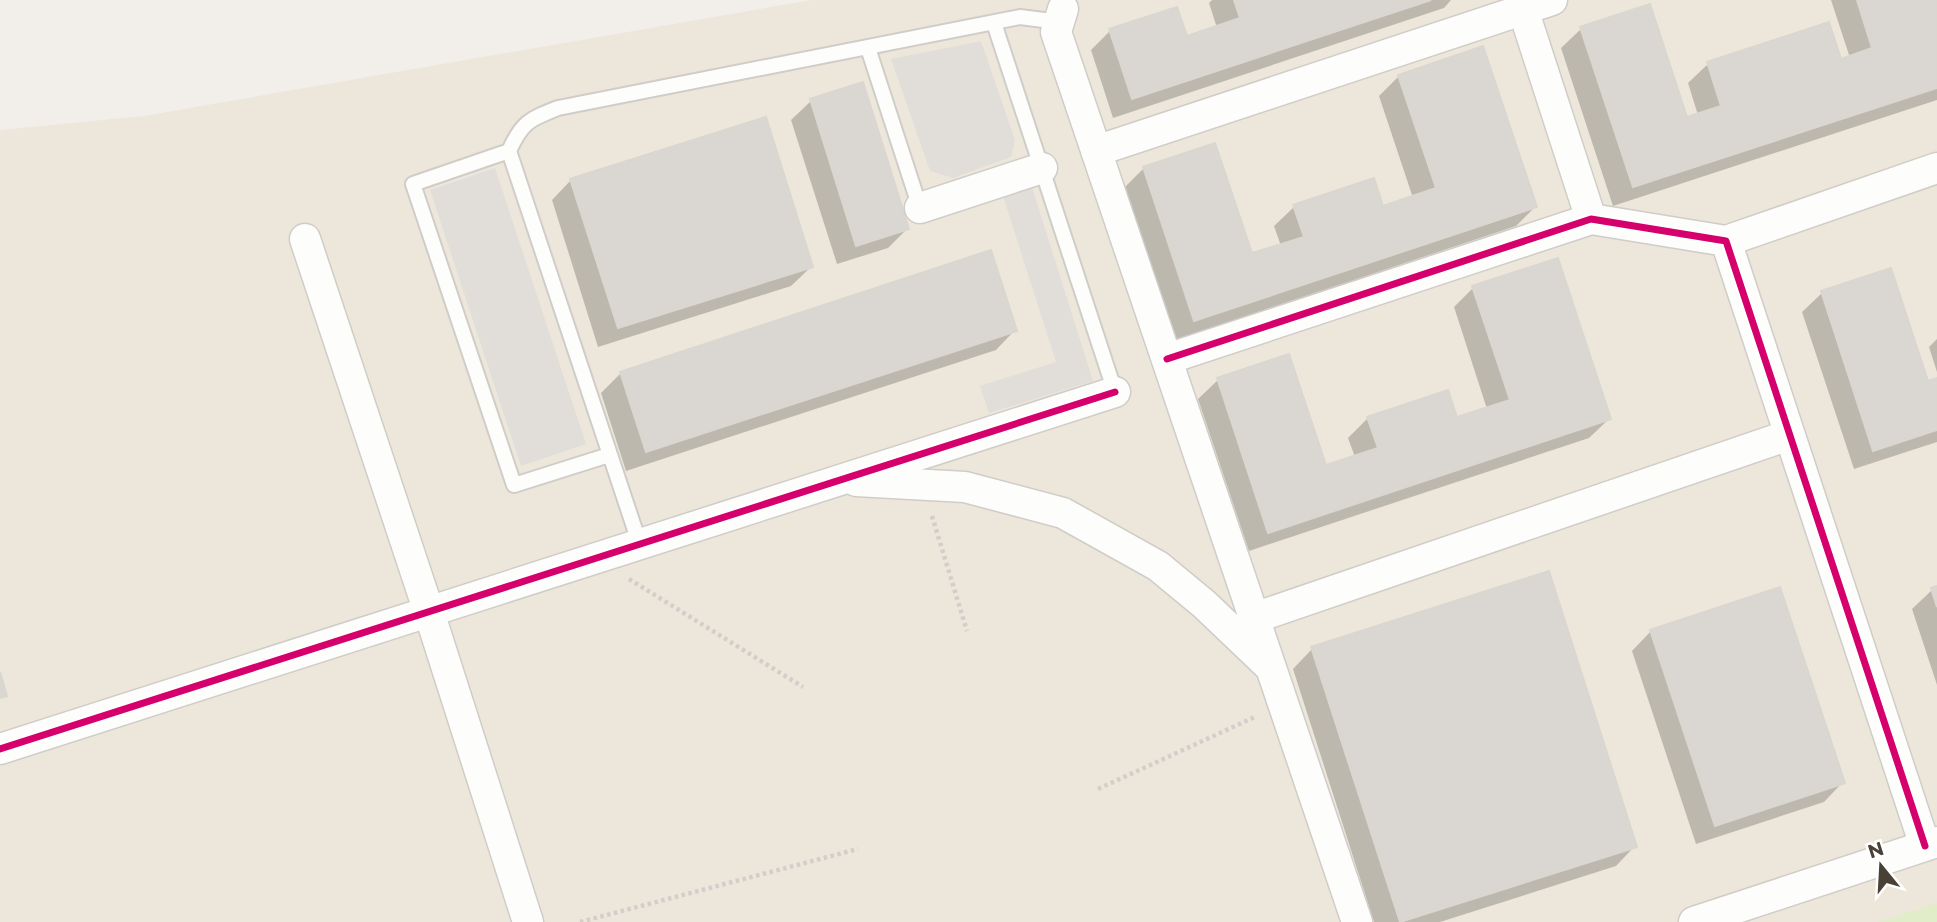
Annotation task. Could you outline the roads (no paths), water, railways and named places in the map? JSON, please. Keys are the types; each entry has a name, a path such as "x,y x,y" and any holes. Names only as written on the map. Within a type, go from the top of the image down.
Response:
{"street":[{"path":"1096,151 1522,5 1552,0"},
{"path":"1522,5 1591,219"},
{"path":"1061,16 1056,32 1357,922"},
{"path":"920,208 1042,168"},
{"path":"1167,359 1591,219 1726,240 1937,169"},
{"path":"305,239 429,612 528,922"},
{"path":"1694,922 1931,844 1789,435 1726,240"},
{"path":"0,749 1115,392"},
{"path":"1254,618 1789,435"},
{"path":"840,480 965,487 1063,513 1158,566 1204,604 1272,669"}],"lane":[{"path":"640,544 509,151 518,131 534,118 558,108 1020,18 1061,16"},
{"path":"994,23 1115,392"},
{"path":"868,48 920,208"},
{"path":"509,151 412,184 514,485 609,455"}]}
